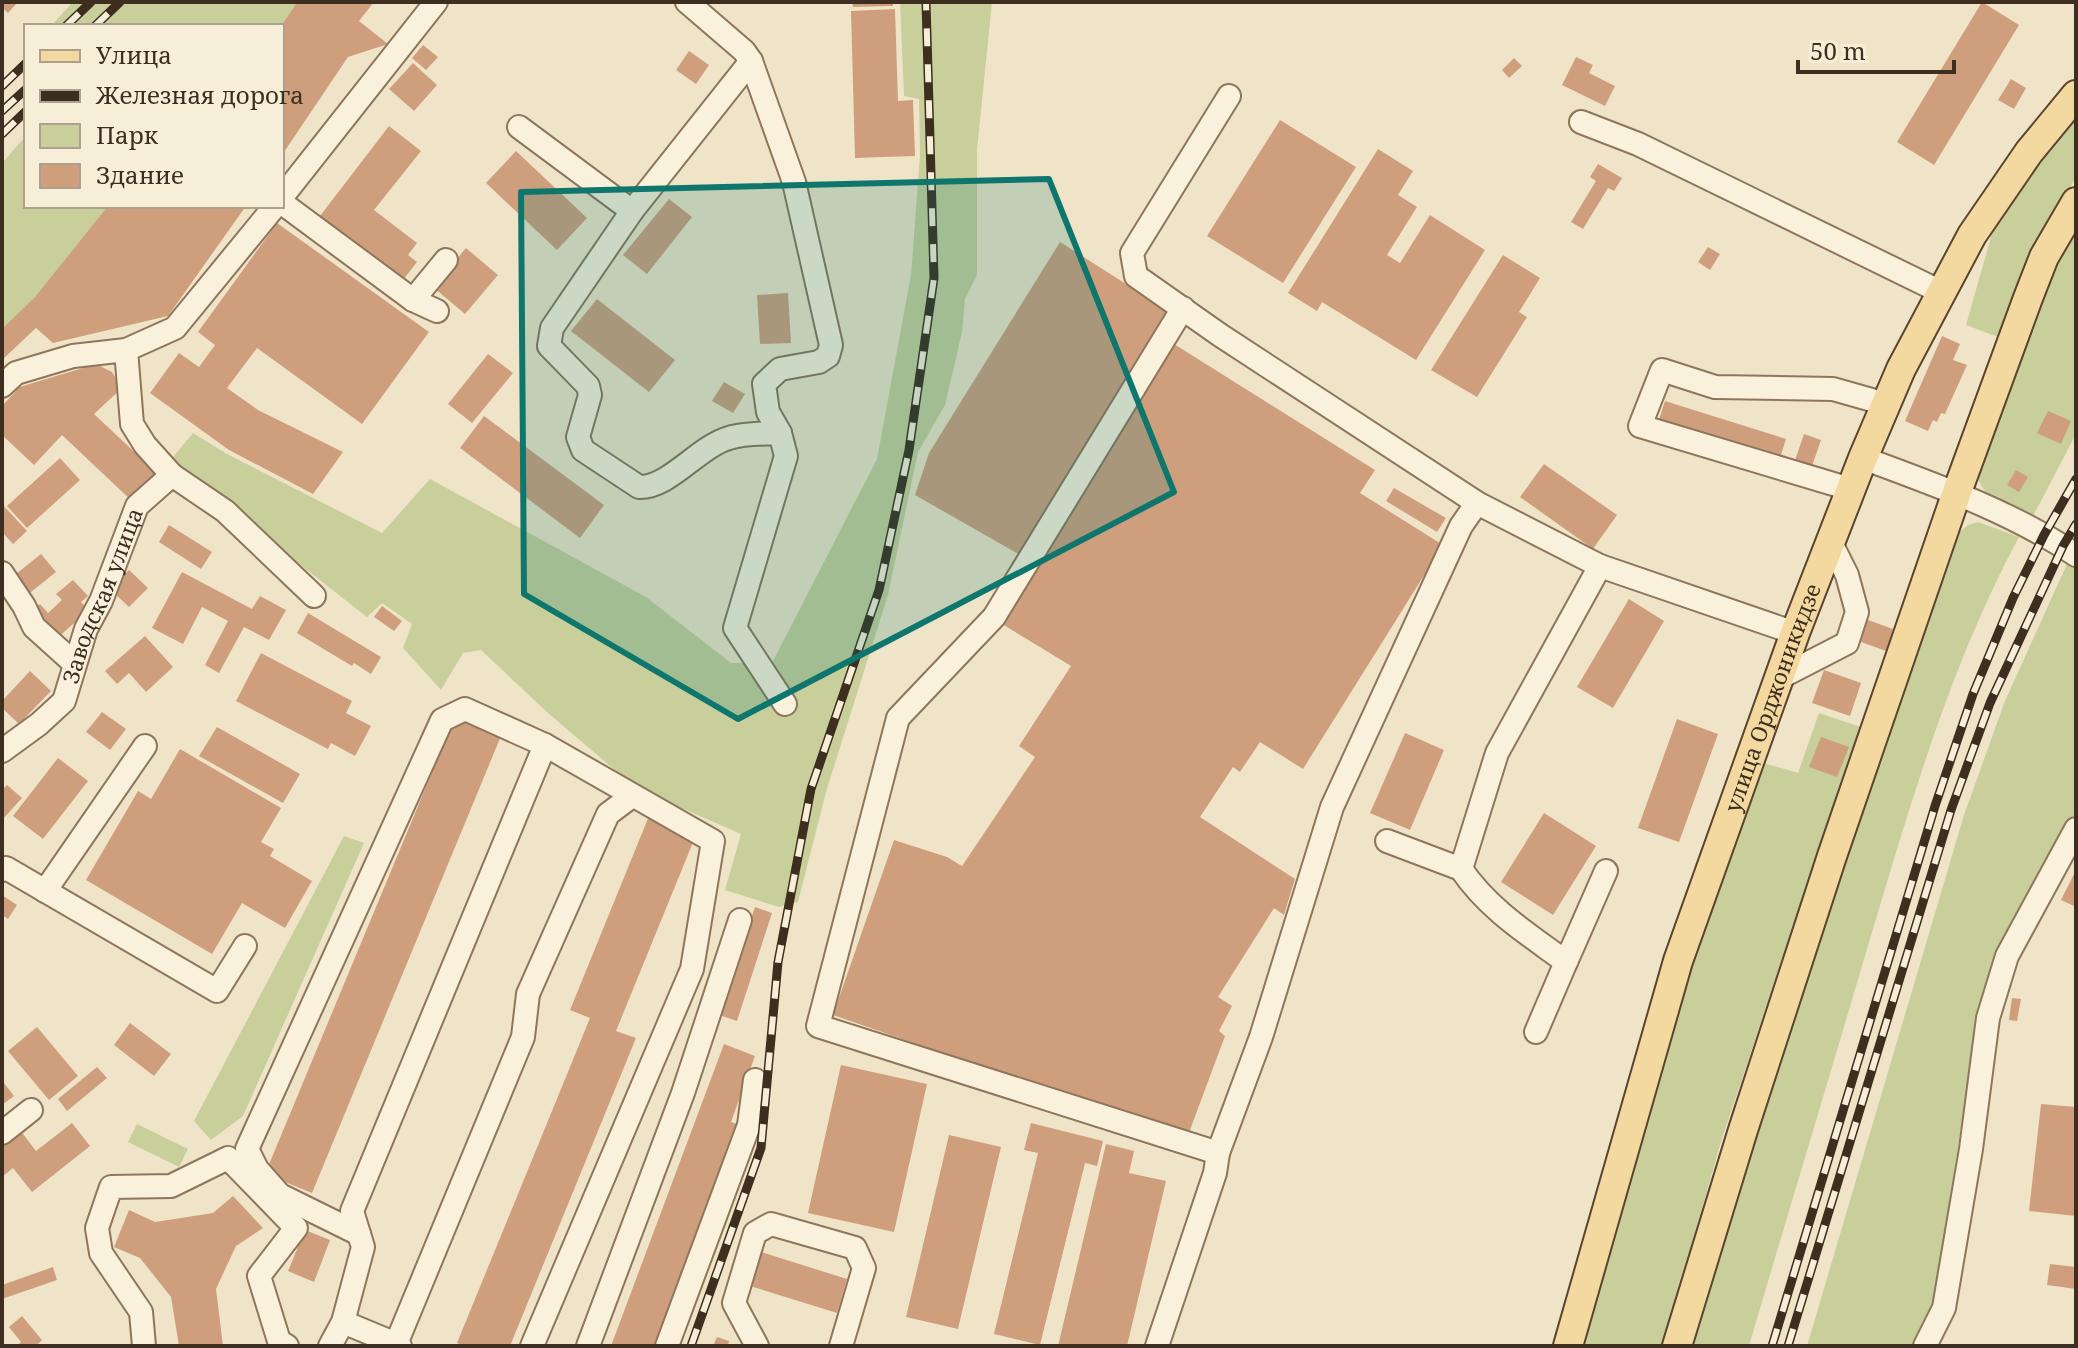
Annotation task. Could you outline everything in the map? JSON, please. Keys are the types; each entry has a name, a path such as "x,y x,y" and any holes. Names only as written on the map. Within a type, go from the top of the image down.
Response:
{"main road":[{"name":"улица Орджоникидзе","path":"1568,1346 1678,961 1850,489 1886,404 1941,292 1998,194 2076,95"},
{"path":"1677,1346 1761,1072 1957,492 2044,257 2076,202"}],"street":[{"path":"284,194 436,2"},
{"path":"687,2 744,51 751,61 794,182 831,345 828,356 819,362 780,369 764,384 768,412 780,433 786,456 735,628 785,704"},
{"path":"751,61 632,211 548,338 549,346 588,386 590,395 578,437 583,450 639,487 657,484 699,453 729,438 780,433"},
{"path":"1229,96 1132,253 1136,276 1220,335 1477,503 1600,566 1795,633"},
{"path":"1581,122 1638,144 1941,292"},
{"path":"519,127 632,211"},
{"path":"284,204 413,300 437,311"},
{"path":"2,386 16,373 73,356 126,350 175,328 273,208"},
{"path":"413,300 446,260"},
{"path":"1183,308 994,617 898,718 818,1026 1218,1153"},
{"path":"126,350 132,424 145,445 172,475 225,511 314,596"},
{"path":"1850,489 1640,426 1662,370 1715,387 1833,389 1886,404"},
{"path":"1863,458 1957,492 2031,528 2076,555"},
{"name":"Заводская улица","path":"2,751 64,701 74,663 137,506 172,475"},
{"path":"1157,1346 1215,1173 1218,1153 1261,1037 1332,807 1461,526 1477,503"},
{"path":"1779,678 1847,643 1857,612 1847,575 1830,541"},
{"path":"1461,869 1497,753 1600,566"},
{"path":"2,573 34,627 74,663"},
{"path":"359,1234 280,1195 257,1169 247,1149 442,720 465,709 545,745 713,841 692,969 532,1346"},
{"path":"330,1346 343,1322 363,1247 352,1211 545,745"},
{"path":"45,891 145,746"},
{"path":"343,1322 398,1345 523,1037 528,994 608,814 632,796"},
{"path":"1925,1346 1944,1308 1971,1149 1988,1018 2007,956 2076,829"},
{"path":"1387,841 1461,869 1503,916 1566,962"},
{"path":"2,870 6,868 217,991 245,946"},
{"path":"1536,1032 1606,871"},
{"path":"588,1346 683,1093 740,920"},
{"path":"667,1346 749,1125 755,1080"},
{"path":"2,1133 31,1110"},
{"path":"144,1346 141,1312 101,1253 97,1228 111,1187 171,1186 228,1158 296,1228 259,1276 279,1341 287,1346"},
{"path":"757,1346 734,1303 755,1233 771,1224 855,1248 864,1268 841,1346"}],"highlighted area":[{"path":"1049,179 1174,492 738,719 524,594 521,192"}],"green space":[{"path":"73,2 297,2 283,24 53,24"},
{"path":"900,2 992,2 977,150 977,275 965,299 962,332 945,405 918,452 888,595 826,792 798,902 779,907 725,890 741,834 636,788 548,713 481,650 463,653 441,690 403,648 412,624 382,603 367,617 169,462 193,433 227,454 382,533 430,479 646,597 731,663 772,663 877,459 911,275 920,155 919,99 904,96"},
{"path":"2076,115 2076,177 2044,231 1998,337 1966,325 1995,223 2056,137"},
{"path":"24,138 24,208 106,208 36,297 2,329 2,163"},
{"path":"2076,227 2076,434 2032,518 1990,496 1979,482 1977,473 2040,300"},
{"path":"1978,522 2019,537 1973,634 1934,734 1749,1346 1690,1346 1752,1132 1960,532"},
{"path":"2067,564 2076,569 2076,811 1999,950 1978,1018 1932,1312 1914,1346 1807,1346 1964,815 2005,701"},
{"path":"1819,713 1861,727 1722,1138 1663,1346 1583,1346 1696,954 1764,763 1798,773"},
{"path":"344,836 364,843 243,1116 211,1140 194,1121"},
{"path":"137,1124 188,1149 179,1167 128,1142"}],"building":[{"path":"2,2 18,2 8,13"},
{"path":"297,2 374,2 359,21 388,44 348,57 284,152 284,24"},
{"path":"852,2 893,2 893,6 853,7"},
{"path":"1982,2 2019,25 1934,165 1897,142"},
{"path":"895,9 898,101 913,100 915,156 855,158 851,11"},
{"path":"423,45 438,57 426,70 412,58"},
{"path":"689,51 709,65 696,84 676,70"},
{"path":"1576,57 1593,65 1589,73 1615,86 1605,106 1562,85"},
{"path":"1514,58 1522,66 1509,78 1502,70"},
{"path":"413,63 437,85 414,111 389,89"},
{"path":"2011,79 2026,88 2014,109 1998,100"},
{"path":"1280,120 1356,167 1283,283 1207,236"},
{"path":"389,126 421,151 374,210 417,243 408,255 417,262 403,280 320,216"},
{"path":"1378,149 1413,171 1398,195 1417,207 1387,255 1400,263 1430,215 1485,250 1416,360 1322,302 1317,311 1288,293"},
{"path":"516,151 587,218 557,250 486,183"},
{"path":"1598,164 1622,178 1614,191 1608,188 1583,229 1571,222 1596,181 1590,177"},
{"path":"669,199 692,217 647,274 623,255"},
{"path":"106,208 245,208 168,316 53,343 36,328 2,360 2,329 35,297"},
{"path":"277,223 429,332 362,424 257,348 227,388 258,410 343,452 313,494 229,450 150,393 179,353 199,367 215,345 198,332"},
{"path":"1060,242 1167,310 1020,555 915,495 929,453"},
{"path":"1708,247 1720,254 1710,270 1698,262"},
{"path":"466,248 498,275 465,314 433,287"},
{"path":"1503,255 1540,278 1519,312 1527,317 1477,397 1431,370"},
{"path":"788,293 791,343 760,344 757,295"},
{"path":"597,299 675,360 649,392 571,331"},
{"path":"1942,336 1960,344 1953,360 1967,365 1945,414 1941,413 1937,422 1933,420 1928,431 1905,421"},
{"path":"1174,344 1375,470 1360,493 1443,545 1303,769 1260,742 1240,772 1233,767 1200,817 1295,879 1284,915 1274,908 1218,997 1232,1006 1219,1031 1225,1036 1187,1138 833,1015 894,840 947,857 962,866 1035,757 1019,746 1071,666 1002,624"},
{"path":"488,354 513,373 472,423 448,404"},
{"path":"96,364 112,372 122,388 94,414 159,475 133,502 62,435 34,465 2,435 2,406 16,391 13,389"},
{"path":"724,382 745,394 733,413 712,401"},
{"path":"1665,401 1786,439 1779,461 1658,423"},
{"path":"2048,411 2071,421 2061,444 2037,433"},
{"path":"484,416 604,505 580,538 460,448"},
{"path":"1804,434 1821,440 1811,469 1794,463"},
{"path":"60,458 80,480 27,528 7,506"},
{"path":"1544,464 1617,515 1593,549 1520,497"},
{"path":"2016,470 2028,477 2019,492 2007,485"},
{"path":"1394,488 1446,518 1437,532 1386,501"},
{"path":"2,504 27,531 13,544 2,532"},
{"path":"169,525 212,552 201,569 159,542"},
{"path":"41,554 56,572 26,596 11,578"},
{"path":"129,570 148,588 129,607 110,589"},
{"path":"182,572 252,609 260,596 286,610 269,640 244,627 219,673 205,665 228,621 202,607 183,644 152,628"},
{"path":"73,580 88,596 81,602 89,610 55,640 30,612 40,604 48,613 62,600 56,594"},
{"path":"1629,599 1664,621 1613,708 1577,687"},
{"path":"382,606 402,621 394,631 374,617"},
{"path":"1846,612 1893,629 1886,651 1839,634"},
{"path":"308,613 381,657 371,674 297,633"},
{"path":"145,636 173,667 146,692 129,673 117,684 105,671"},
{"path":"261,653 352,701 346,713 371,726 355,756 331,743 328,749 236,701"},
{"path":"1824,670 1861,683 1850,716 1812,703"},
{"path":"30,671 51,691 19,724 2,708 2,701"},
{"path":"102,712 126,729 110,750 86,732"},
{"path":"455,717 501,736 312,1193 265,1174"},
{"path":"1677,719 1718,734 1679,842 1638,828"},
{"path":"217,727 300,774 283,803 199,756"},
{"path":"1405,733 1444,750 1410,830 1370,813"},
{"path":"1821,737 1849,747 1837,777 1809,767"},
{"path":"180,749 281,808 261,842 274,849 270,856 312,881 285,928 242,903 212,954 86,880 138,791 151,799"},
{"path":"58,758 88,781 43,839 13,816"},
{"path":"7,785 22,798 2,820 2,790"},
{"path":"1544,813 1596,846 1553,915 1501,882"},
{"path":"649,816 696,835 616,1031 636,1038 510,1346 464,1346 457,1343 590,1018 570,1010"},
{"path":"2076,870 2076,907 2061,900"},
{"path":"2,895 17,905 8,919 2,915"},
{"path":"755,907 772,913 737,1021 719,1015"},
{"path":"2012,998 2021,999 2017,1021 2009,1020"},
{"path":"130,1023 171,1054 154,1076 114,1045"},
{"path":"37,1027 78,1076 49,1100 8,1051"},
{"path":"724,1044 755,1056 731,1122 740,1125 657,1346 611,1346"},
{"path":"841,1065 927,1084 894,1232 808,1213"},
{"path":"97,1067 107,1078 67,1111 58,1099"},
{"path":"4,1083 14,1096 2,1105 2,1085"},
{"path":"2041,1104 2076,1107 2076,1216 2029,1211"},
{"path":"72,1123 90,1146 32,1192 13,1168 2,1177 2,1144 20,1130 36,1151"},
{"path":"1031,1123 1103,1141 1097,1166 1085,1163 1040,1345 994,1334 1038,1153 1024,1150"},
{"path":"949,1135 1001,1147 958,1329 906,1317"},
{"path":"1106,1144 1134,1151 1129,1173 1166,1181 1127,1346 1058,1346"},
{"path":"233,1196 263,1228 236,1246 216,1289 223,1346 179,1346 171,1297 140,1258 114,1247 129,1210 155,1222 213,1213"},
{"path":"305,1230 330,1240 314,1282 288,1271"},
{"path":"761,1252 847,1279 837,1313 750,1286"},
{"path":"2050,1264 2076,1267 2076,1289 2047,1285"},
{"path":"53,1267 57,1280 2,1299 2,1285"},
{"path":"22,1316 42,1340 36,1346 17,1346 21,1342 9,1327"},
{"path":"717,1337 729,1341 728,1346 713,1346"}],"railway":[{"path":"68,24 91,2"},
{"path":"97,24 120,2"},
{"path":"691,1346 761,1148 778,962 811,789 879,590 909,450 934,278 926,2"},
{"path":"2,86 24,65"},
{"path":"2,111 24,91"},
{"path":"2,134 24,113"},
{"path":"1772,1346 1935,806 1973,694 2013,598 2076,479"},
{"path":"1788,1346 1951,810 1990,703 2076,524"}]}
